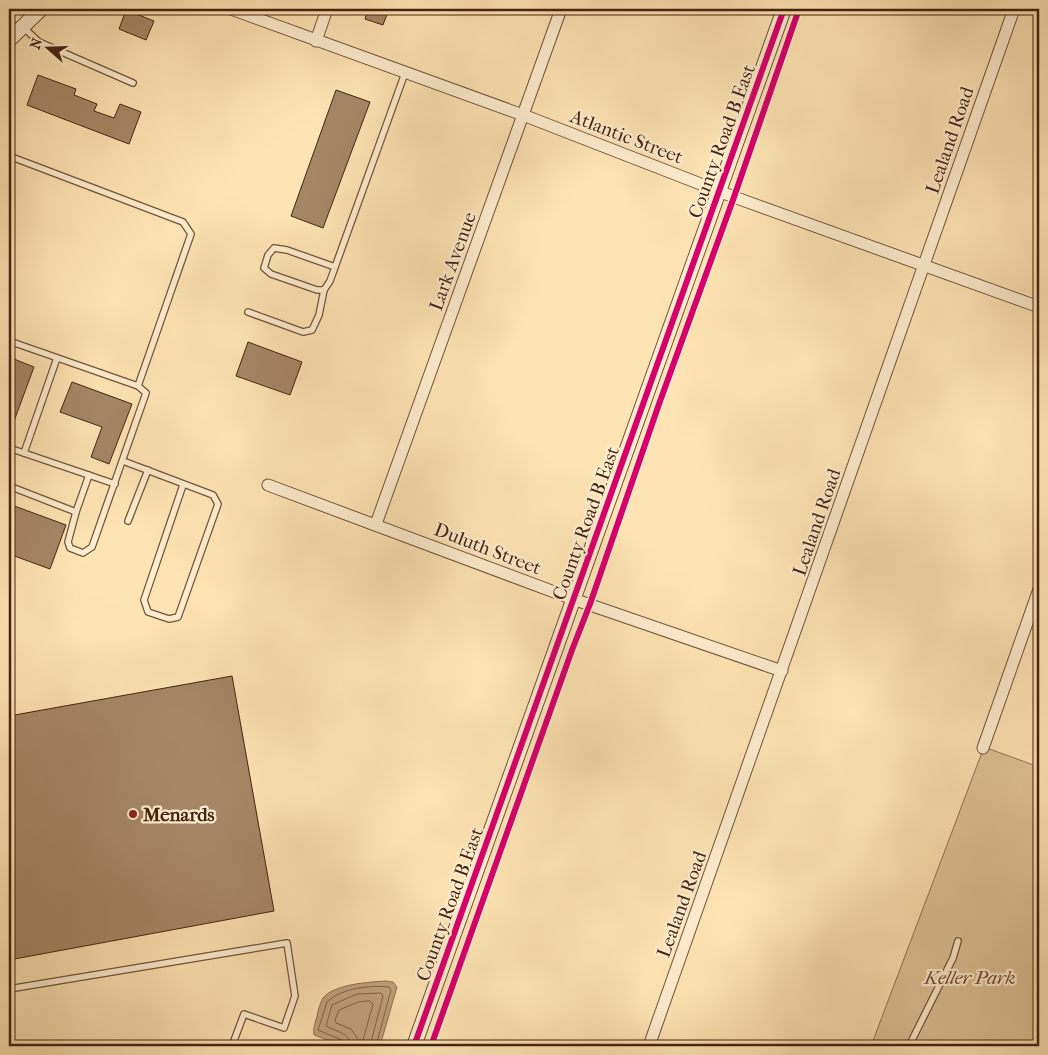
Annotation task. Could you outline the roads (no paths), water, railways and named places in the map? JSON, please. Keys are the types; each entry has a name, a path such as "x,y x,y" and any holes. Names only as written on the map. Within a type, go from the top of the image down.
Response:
{"street":[{"path":"9,40 41,9"},
{"name":"Atlantic Street","path":"231,9 1039,307"},
{"path":"316,40 327,9"},
{"name":"Lark Avenue","path":"376,524 561,9"},
{"name":"County Road B East","path":"414,1046 784,9"},
{"name":"Lealand Road","path":"649,1046 1014,9"},
{"name":"Duluth Street","path":"268,485 574,599 782,671"},
{"path":"983,748 1039,590"}],"lane":[{"path":"22,26 39,42 133,83"},
{"path":"248,312 304,332 312,330 319,315 324,290 330,281 405,73"},
{"path":"9,156 183,222 191,234 138,386"},
{"path":"324,290 316,290 271,274 264,268 268,255 274,248 287,250 335,267"},
{"path":"9,341 138,386 146,394 92,547 83,553 70,548 68,542 89,475"},
{"path":"24,452 57,358"},
{"path":"9,448 115,484"},
{"path":"123,461 212,495 218,504 178,617 169,619 148,612 144,600 183,484"},
{"path":"128,521 148,470"},
{"path":"9,486 76,512"},
{"path":"908,1046 953,958 958,941"},
{"path":"9,989 287,943 295,996 284,1028 244,1014 232,1046"}],"water":[{"path":"386,981 393,982 397,987 380,1046 343,1046 314,1035 314,1026 319,1007 323,998 328,993 353,985"}],"place":[{"name":"Menards","path":"133,814"}],"park label":[{"name":"Keller Park","path":"970,977"}]}
